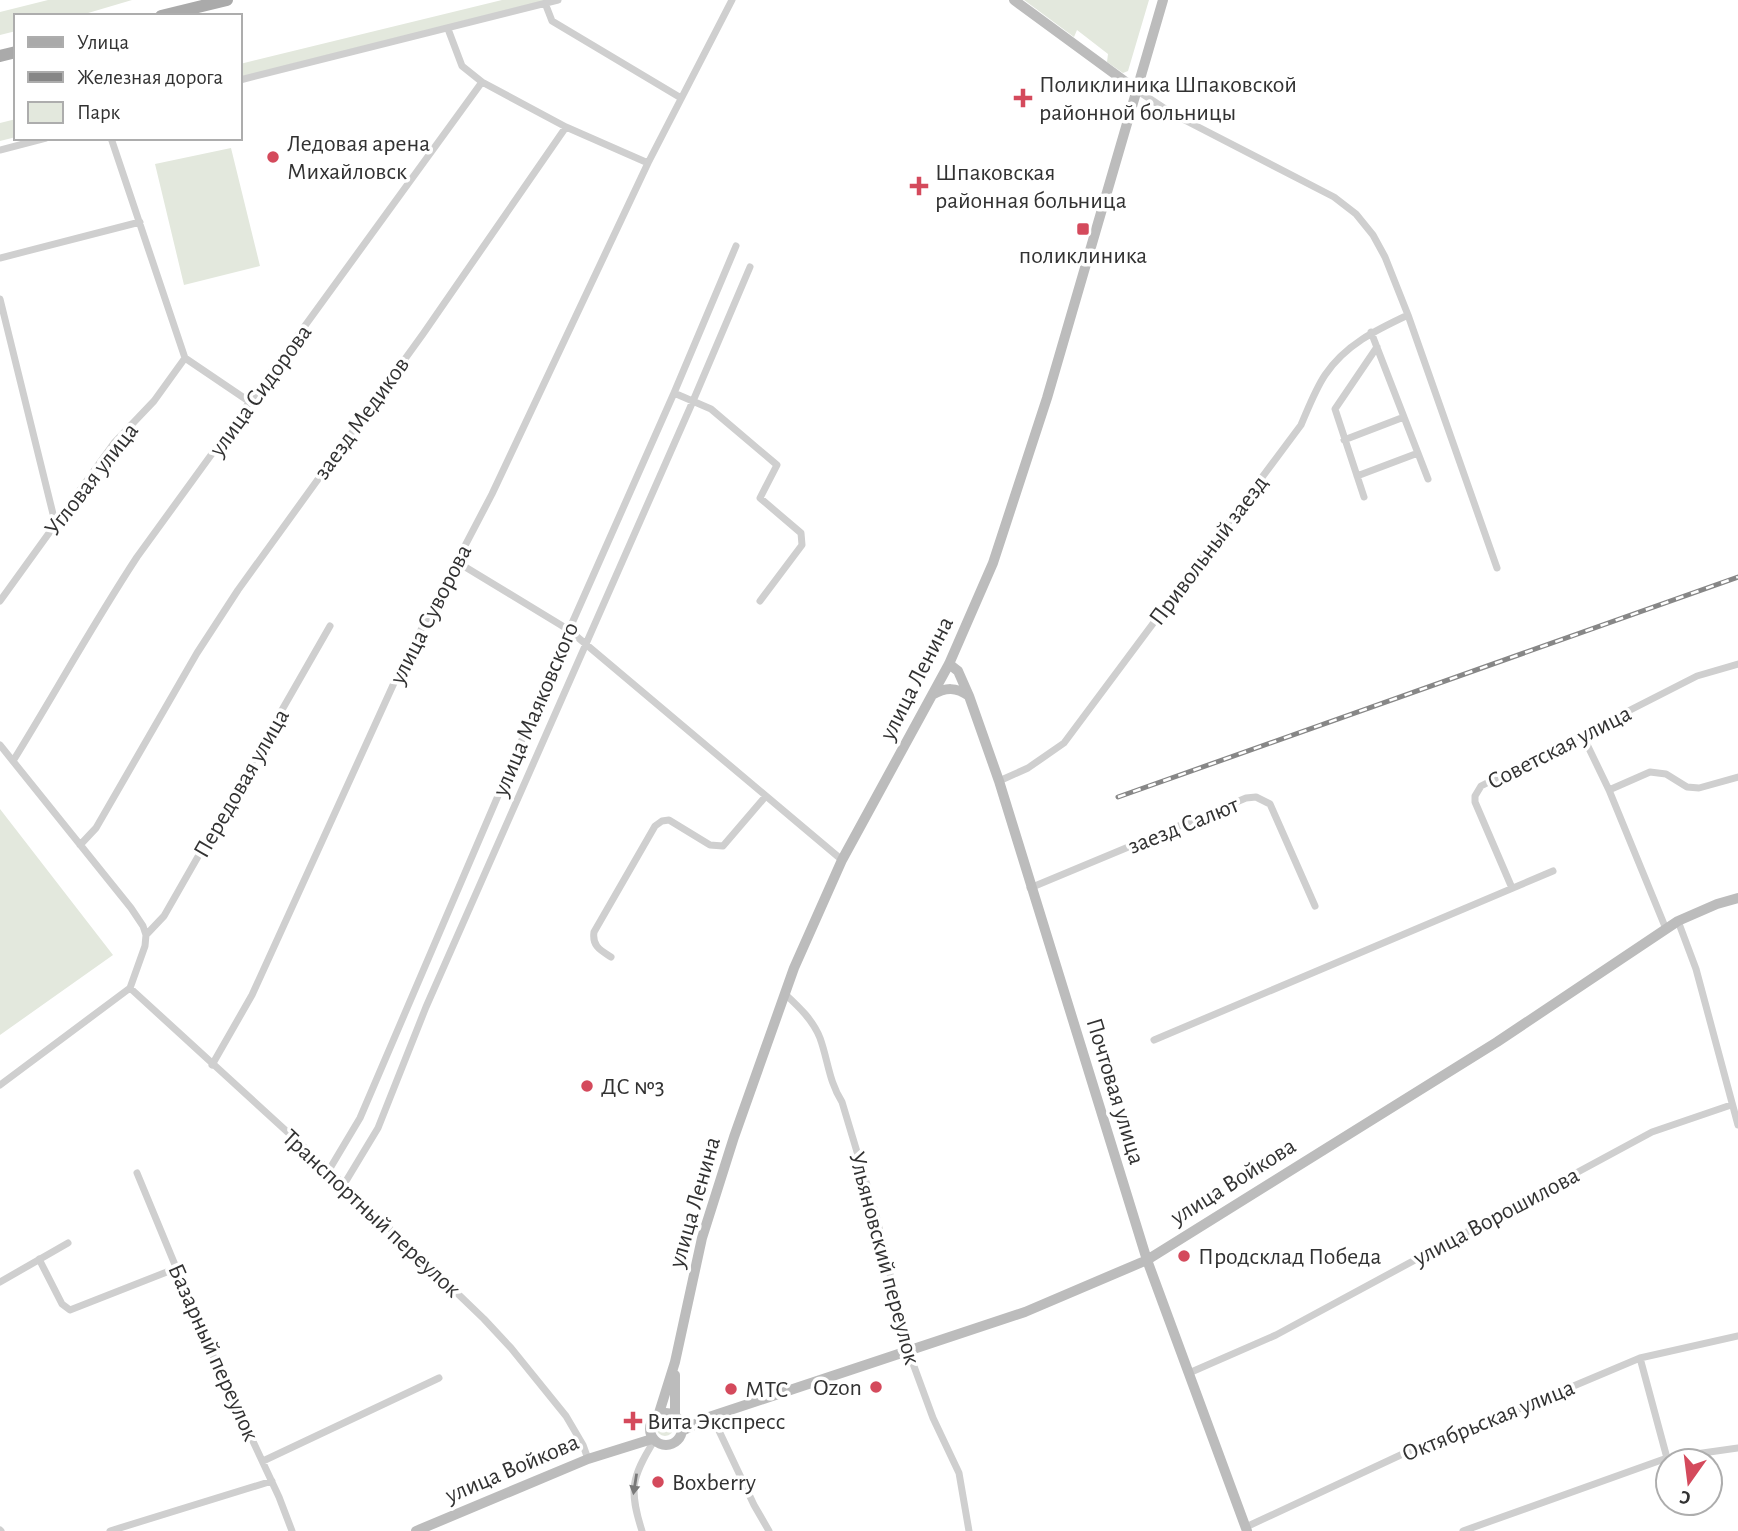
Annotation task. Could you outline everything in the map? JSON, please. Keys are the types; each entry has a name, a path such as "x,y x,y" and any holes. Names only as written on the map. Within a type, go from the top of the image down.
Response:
{"main road":[{"path":"169,14 227,0"},
{"path":"1014,0 1138,91"},
{"name":"улица Ленина","path":"659,1413 675,1362 702,1238 734,1137 794,968 842,860 949,664 998,550 1047,398 1163,0"},
{"name":"Почтовая улица","path":"949,664 958,671 970,696 999,781 1147,1260 1247,1529"},
{"path":"932,695 954,688 970,696"},
{"name":"улица Войкова","path":"682,1431 711,1417 1025,1312 1147,1260 1497,1042 1678,921 1738,898"},
{"name":"улица Ленина","path":"675,1362 676,1416"},
{"path":"667,1412 676,1416 682,1431 680,1437 673,1443 661,1445 653,1440 649,1426 654,1416 667,1412"},
{"name":"улица Войкова","path":"676,1416 711,1417"},
{"name":"улица Войкова","path":"625,1448 649,1426"},
{"name":"улица Войкова","path":"416,1531 587,1459 653,1440"}],"street":[{"path":"242,80 558,0"},
{"name":"улица Суворова","path":"212,1065 252,995 399,672 492,494 648,163 732,0"},
{"path":"545,3 552,21 681,97"},
{"path":"448,29 462,66 482,82 566,127 648,163"},
{"name":"улица Сидорова","path":"13,761 65,678 96,619 130,568 482,82"},
{"path":"1138,91 1173,114 1294,174 1334,197 1373,235 1385,257 1408,315 1497,568"},
{"name":"заезд Медиков","path":"80,845 96,828 116,796 197,653 238,590 430,323 566,127"},
{"path":"0,150 38,140"},
{"path":"112,140 186,358 250,402"},
{"path":"0,258 140,222"},
{"name":"улица Маяковского","path":"329,1170 360,1118 736,246"},
{"name":"улица Маяковского","path":"344,1186 378,1128 426,1007 750,267"},
{"path":"0,299 55,522"},
{"name":"Привольный заезд","path":"999,781 1028,768 1064,743 1301,425 1324,376 1344,351 1371,332 1408,315"},
{"path":"1371,332 1428,479"},
{"path":"1364,497 1335,409 1377,347"},
{"name":"Угловая улица","path":"0,600 114,443 153,401 186,358"},
{"path":"674,393 712,409 777,465 760,498 801,533 803,538 802,545 760,601"},
{"path":"1344,440 1404,417"},
{"path":"1357,476 1418,453"},
{"path":"457,562 569,630 842,860"},
{"name":"Передовая улица","path":"146,934 164,916 330,626"},
{"name":"Советская улица","path":"1512,888 1475,802 1477,790 1481,786 1697,676 1738,664"},
{"path":"1582,734 1609,790 1666,929"},
{"path":"0,745 131,908 146,934 145,946 130,988 0,1085"},
{"path":"1609,790 1650,772 1666,774 1688,787 1699,788 1738,778"},
{"path":"611,957 597,947 593,940 594,932 655,826 669,820 710,845 723,846 765,797"},
{"name":"заезд Салют","path":"1030,888 1246,798 1256,797 1270,804 1315,906"},
{"path":"1154,1040 1553,871"},
{"path":"1678,921 1696,969 1738,1125"},
{"name":"Транспортный переулок","path":"130,988 329,1170 484,1319 566,1416 583,1445 587,1459"},
{"name":"Ульяновский переулок","path":"785,994 806,1013 820,1037 834,1089 842,1102 876,1215 908,1350 933,1418 959,1473 969,1531"},
{"name":"улица Ворошилова","path":"1189,1373 1276,1335 1652,1132 1731,1105"},
{"name":"Базарный переулок","path":"137,1173 209,1347 272,1481 292,1531"},
{"path":"0,1282 68,1243"},
{"path":"39,1259 62,1304 70,1310 177,1268"},
{"name":"Октябрьская улица","path":"1247,1529 1407,1452 1469,1430 1640,1358 1738,1336"},
{"path":"1640,1358 1664,1447"},
{"path":"262,1461 439,1378"},
{"path":"711,1417 769,1531"},
{"path":"642,1531 633,1502 633,1485 638,1468 653,1440"},
{"path":"1463,1531 1654,1463"},
{"path":"110,1531 272,1481"}],"green space":[{"path":"48,0 132,0 85,14 14,14 14,32 0,35 0,12"},
{"path":"502,0 547,0 242,76 242,64"},
{"path":"1024,0 1149,0 1128,71 1123,73 1107,62 1108,54 1077,30 1074,37"},
{"path":"14,120 14,138 0,141 0,123"},
{"path":"231,148 260,266 184,285 155,164"},
{"path":"0,809 113,955 0,1035"},
{"path":"661,1418 669,1418 674,1427 672,1434 661,1436 656,1431 656,1423"}],"railway":[{"path":"1118,797 1738,577"}],"place":[{"name":"Поликлиника Шпаковской районной больницы","path":"1023,98"},
{"name":"Ледовая арена Михайловск","path":"273,157"},
{"name":"Шпаковская районная больница","path":"919,186"},
{"name":"поликлиника","path":"1083,229"},
{"name":"ДС №3","path":"587,1086"},
{"name":"Продсклад Победа","path":"1184,1256"},
{"name":"Ozon","path":"876,1387"},
{"name":"МТС","path":"731,1389"},
{"name":"Вита Экспресс","path":"633,1421"},
{"name":"Boxberry","path":"658,1482"}]}
